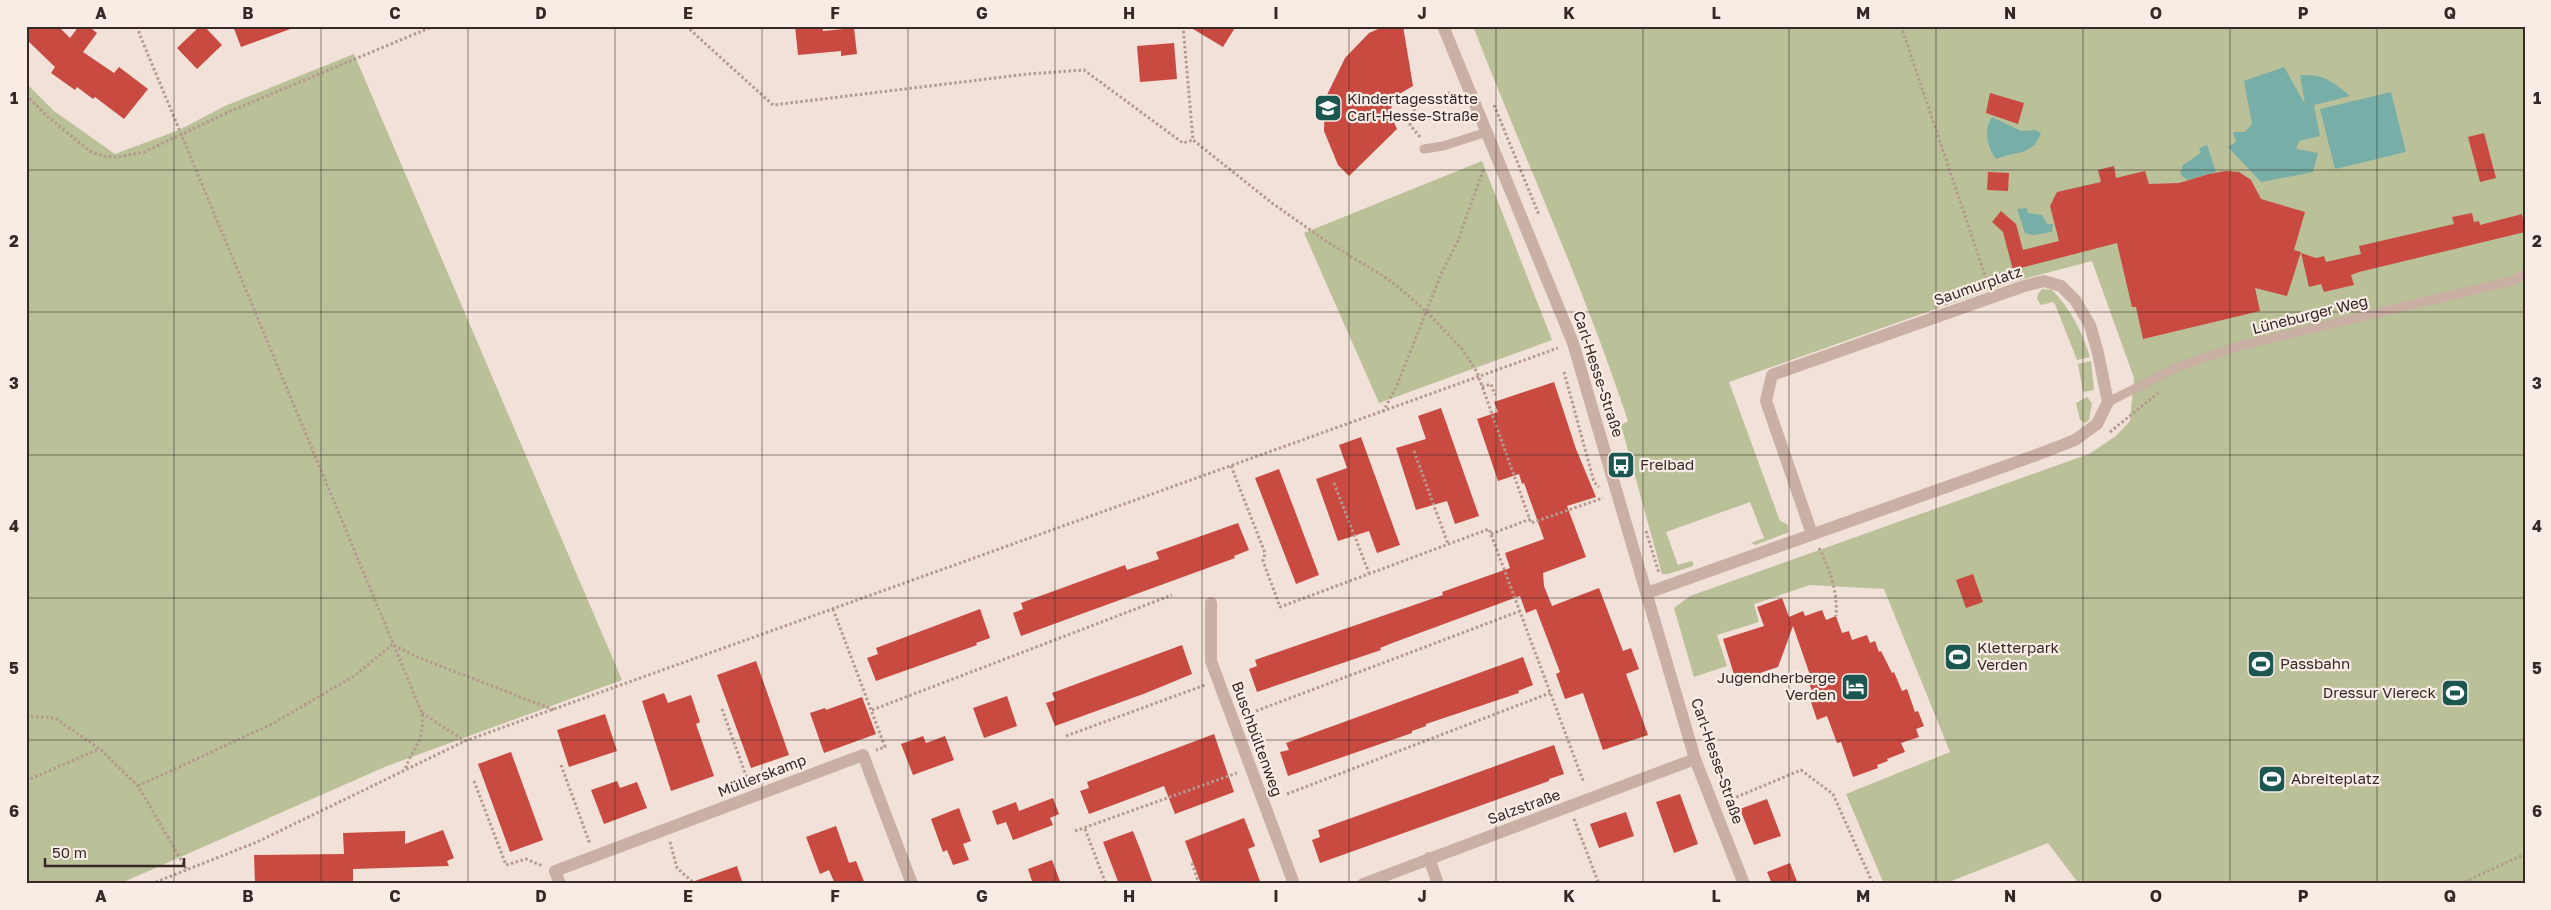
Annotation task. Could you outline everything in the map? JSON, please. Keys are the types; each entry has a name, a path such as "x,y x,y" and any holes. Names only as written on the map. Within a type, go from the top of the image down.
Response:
{"street":[{"name":"Carl-Hesse-Straße","path":"1443,26 1573,343 1696,759 1744,884"},
{"name":"Saumurplatz","path":"1812,534 1766,401 1772,375 1992,297 2044,281 2061,286 2075,300 2090,325 2108,402"},
{"path":"1647,593 2075,440 2097,424 2108,402"},
{"name":"Buschbültenweg","path":"1211,602 1210,661 1294,884"},
{"name":"Müllerskamp","path":"555,871 863,755 912,884"},
{"name":"Salzstraße","path":"1363,884 1696,759"},
{"path":"1429,858 1438,884"},
{"path":"555,871 560,884"}],"lane":[{"path":"1424,149 1442,146 1487,132"},
{"name":"Lüneburger Weg","path":"2108,402 2180,366 2239,346 2515,280 2525,273"}],"path":[{"path":"140,26 140,33 181,135 422,713 423,728 418,746 405,770"},
{"path":"26,95 91,152 103,156 118,157 144,152 233,110 434,26"},
{"path":"686,26 773,104 1028,74 1084,70 1183,143 1193,140"},
{"path":"1183,26 1193,140 1272,202 1326,241 1391,282 1427,312 1462,349 1479,377 1531,523 1617,492"},
{"path":"1901,26 1992,297"},
{"path":"1424,149 1419,135 1410,125 1414,107 1452,92"},
{"path":"1383,412 1398,385 1442,272 1457,243 1484,168"},
{"path":"151,884 257,842 466,741 1558,348 1561,353"},
{"path":"1562,362 1594,482 1603,498"},
{"path":"1482,387 1491,384 1495,395"},
{"path":"1414,451 1448,544"},
{"path":"1231,466 1265,553 1263,561 1280,607 1489,528 1584,783"},
{"path":"1334,482 1369,573"},
{"path":"1491,534 1530,519"},
{"path":"1812,534 1830,570 1837,598 1836,616"},
{"path":"872,710 1172,595"},
{"path":"833,609 885,746"},
{"path":"1256,711 1520,612"},
{"path":"394,644 417,657 554,710"},
{"path":"138,786 272,724 354,676 394,644"},
{"path":"1066,736 1207,684"},
{"path":"1287,794 1550,693"},
{"path":"722,710 753,796"},
{"path":"422,713 466,741"},
{"path":"26,716 54,718 100,749 138,786 187,870"},
{"path":"26,781 100,749"},
{"path":"561,765 594,856"},
{"path":"1723,802 1800,770 1833,794 1874,884"},
{"path":"1075,831 1240,772"},
{"path":"474,781 506,865 526,859 555,871"},
{"path":"1570,807 1598,884"},
{"path":"1085,828 1106,884"},
{"path":"670,842 677,868 695,884"},
{"path":"2460,884 2525,854"},
{"path":"1192,863 1199,884"}],"green space":[{"path":"1473,26 2525,26 2525,884 2079,884 2048,843 1944,884 1884,884 1846,794 1950,752 1884,589 1810,585 1754,604 1759,622 1717,635 1727,666 1694,677 1674,608 1690,596 2089,454 2116,436 2130,421 2134,378 2092,261 2012,282 1729,382 1780,521 1787,524 1789,532 1755,545 1751,543 1764,538 1750,502 1666,532 1678,565 1691,561 1693,566 1662,574 1621,425 1628,421 1611,371"},
{"path":"354,54 622,680 387,766 119,884 26,884 26,83 54,111 115,154 179,130 225,106"},
{"path":"1482,161 1552,340 1379,403 1304,233"},
{"path":"2042,289 2052,290 2065,305 2079,330 2090,357 2077,360 2055,304 2053,302 2041,305 2037,299"},
{"path":"2091,361 2094,390 2083,392 2078,364"},
{"path":"2087,397 2092,403 2089,420 2085,423 2080,420 2076,403"}],"water":[{"path":"2284,67 2305,104 2300,75 2321,77 2338,86 2350,96 2314,105 2320,136 2299,141 2296,149 2318,153 2313,172 2261,182 2228,147 2236,142 2233,132 2245,132 2252,124 2244,81"},
{"path":"2391,92 2406,152 2335,169 2320,109"},
{"path":"1992,117 2021,131 2035,130 2041,133 2038,140 2029,149 1996,159 1990,149 1987,138 1989,122"},
{"path":"2207,145 2216,172 2187,180 2180,174 2183,165 2201,153 2199,148"},
{"path":"2027,208 2028,213 2042,215 2047,224 2053,224 2052,232 2033,235 2025,233 2017,209"}],"building":[{"path":"26,26 58,26 70,38 79,26 88,26 97,33 83,52 114,73 119,67 148,89 124,119 95,97 93,99 77,87 75,90 51,73 55,67 26,39"},
{"path":"200,26 204,26 222,45 197,69 177,48"},
{"path":"233,26 293,26 293,28 241,47"},
{"path":"795,26 822,26 823,31 854,28 857,54 841,56 841,51 798,55"},
{"path":"1188,26 1236,26 1223,47"},
{"path":"1385,26 1403,26 1413,86 1394,97 1390,114 1397,129 1349,176 1338,165 1324,131 1325,99 1345,58 1369,33"},
{"path":"1174,43 1177,79 1140,82 1137,46"},
{"path":"1990,93 2024,103 2018,124 1986,113"},
{"path":"2484,133 2496,178 2480,182 2468,137"},
{"path":"2114,166 2116,178 2145,171 2149,184 2179,183 2209,174 2226,171 2239,172 2251,180 2261,199 2305,212 2294,250 2301,252 2287,296 2255,288 2260,311 2143,339 2136,307 2132,307 2117,243 2013,270 2003,232 1992,222 2001,211 2016,224 2023,250 2059,241 2050,206 2057,192 2101,182 2098,170"},
{"path":"1988,172 2009,173 2008,191 1987,190"},
{"path":"2472,213 2474,222 2479,221 2480,225 2522,214 2525,232 2359,272 2351,275 2354,285 2324,292 2321,284 2309,287 2301,253 2316,258 2324,256 2326,262 2361,254 2359,246 2454,224 2452,217"},
{"path":"1554,382 1576,449 1596,497 1567,506 1586,557 1543,573 1544,586 1552,606 1599,588 1623,651 1631,648 1639,669 1626,674 1648,735 1603,750 1583,693 1565,699 1556,674 1560,672 1536,609 1526,613 1520,596 1395,642 1380,648 1381,650 1257,692 1249,669 1257,666 1255,660 1443,595 1442,592 1510,568 1505,553 1544,539 1519,474 1498,481 1477,419 1498,412 1494,402"},
{"path":"1441,408 1479,516 1455,524 1447,501 1416,510 1396,448 1426,439 1418,416"},
{"path":"1361,437 1400,545 1377,553 1369,531 1338,541 1316,479 1347,468 1339,445"},
{"path":"1279,469 1319,575 1296,584 1255,478"},
{"path":"1238,523 1249,550 1234,556 1235,558 1021,636 1013,613 1023,609 1021,603 1125,565 1127,570 1159,559 1156,552"},
{"path":"1973,574 1983,602 1966,608 1956,580"},
{"name":"Jugendherberge Verden","path":"1782,598 1789,617 1803,611 1805,616 1822,610 1826,620 1836,616 1842,633 1849,631 1852,640 1867,635 1870,643 1875,641 1879,652 1881,651 1892,673 1894,672 1902,691 1907,689 1915,712 1918,711 1924,726 1916,729 1919,737 1901,743 1905,752 1887,759 1888,761 1877,765 1878,768 1853,777 1841,742 1837,743 1827,716 1817,720 1809,696 1813,694 1807,677 1810,675 1793,626 1778,667 1736,681 1723,639 1764,626 1757,607"},
{"path":"980,609 990,638 976,643 977,645 876,681 867,658 878,654 876,648"},
{"path":"1182,645 1192,674 1055,726 1046,703 1055,700 1052,693"},
{"path":"1523,657 1533,685 1518,691 1519,693 1426,724 1426,726 1412,731 1412,733 1288,776 1280,752 1289,750 1286,743"},
{"path":"756,661 789,755 751,768 717,675"},
{"path":"664,693 668,703 691,695 700,722 696,724 714,776 671,791 642,701"},
{"path":"1007,696 1017,726 984,738 973,708"},
{"path":"862,697 876,734 824,753 810,713 825,708 826,710"},
{"path":"605,714 617,751 569,767 557,730"},
{"path":"1214,734 1234,792 1175,814 1164,786 1089,814 1080,791 1089,788 1087,782"},
{"path":"923,736 926,743 945,736 954,760 913,775 901,744"},
{"path":"1554,745 1564,774 1320,863 1312,840 1320,837 1318,830"},
{"path":"511,752 543,840 510,852 478,764"},
{"path":"617,781 620,788 637,782 647,808 604,824 591,790"},
{"path":"1680,794 1698,844 1674,853 1656,802"},
{"path":"1053,798 1059,814 1050,818 1053,825 1013,840 1006,822 997,825 992,811 1016,802 1019,811"},
{"path":"1767,799 1781,836 1754,845 1740,809"},
{"path":"959,808 971,841 963,844 969,860 953,865 947,850 943,852 931,819"},
{"path":"1626,812 1634,836 1599,848 1590,824"},
{"path":"1244,818 1255,846 1248,849 1261,884 1201,884 1185,841"},
{"path":"836,826 849,863 856,861 865,884 835,884 829,870 820,874 806,837"},
{"path":"443,830 454,858 447,861 449,866 353,869 353,884 255,884 254,855 344,854 343,833 405,831 405,844"},
{"path":"1133,831 1153,884 1119,884 1103,842"},
{"path":"1052,860 1061,884 1033,884 1028,869"},
{"path":"1790,863 1798,884 1772,884 1767,872"},
{"path":"737,866 743,884 692,884 692,882"}],"place":[{"name":"Kindertagesstätte Carl-Hesse-Straße","path":"1328,108"},
{"name":"Freibad","path":"1621,465"},
{"name":"Kletterpark Verden","path":"1958,657"},
{"name":"Passbahn","path":"2261,664"},
{"name":"Jugendherberge Verden","path":"1855,687"},
{"name":"Dressur Viereck","path":"2455,693"},
{"name":"Abreiteplatz","path":"2272,779"}]}
